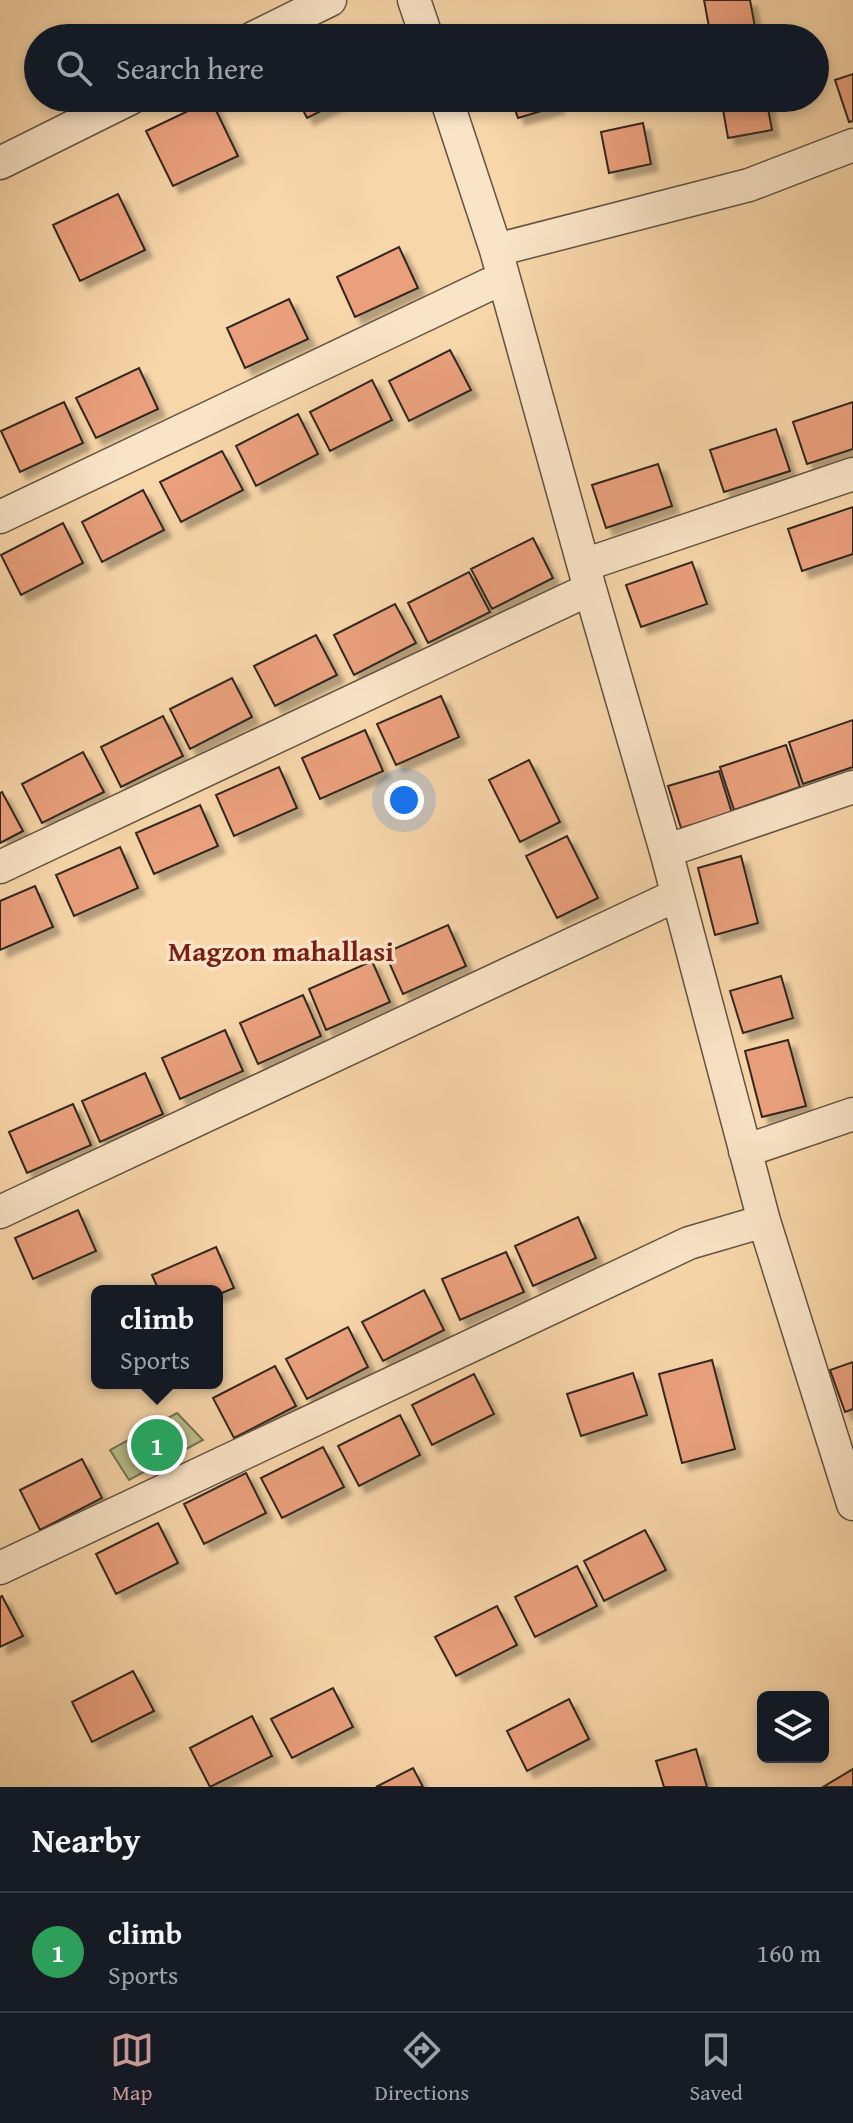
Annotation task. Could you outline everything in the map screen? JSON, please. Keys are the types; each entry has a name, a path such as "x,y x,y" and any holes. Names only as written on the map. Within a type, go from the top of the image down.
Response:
{"street":[{"path":"281,24 330,0"},
{"path":"414,0 422,24"},
{"path":"0,163 103,112"},
{"path":"451,112 500,265 666,851 764,1221 843,1439 853,1504"},
{"path":"0,517 488,285 500,265 749,185 853,145"},
{"path":"0,867 587,577 853,474"},
{"path":"666,851 853,787"},
{"path":"0,1212 677,895"},
{"path":"745,1151 853,1114"},
{"path":"0,1568 689,1243 764,1221"}],"green space":[{"path":"177,1413 203,1440 129,1480 110,1450"}],"building":[{"path":"704,0 750,0 754,24 708,24"},
{"path":"853,74 853,121 849,122 835,80"},
{"path":"186,112 217,112 238,156 173,186 146,131"},
{"path":"304,112 319,112 307,118"},
{"path":"516,112 538,112 518,118"},
{"path":"723,112 769,112 772,130 728,138"},
{"path":"643,123 651,164 609,173 601,132"},
{"path":"118,194 145,250 80,281 53,225"},
{"path":"399,247 418,288 355,317 337,277"},
{"path":"289,299 308,339 245,368 227,328"},
{"path":"450,350 471,390 409,421 389,381"},
{"path":"139,368 158,409 96,438 76,398"},
{"path":"372,380 392,420 330,451 310,412"},
{"path":"64,402 83,443 20,472 1,431"},
{"path":"853,402 853,449 807,464 793,422"},
{"path":"298,414 318,454 256,486 236,446"},
{"path":"776,429 790,471 724,492 710,450"},
{"path":"222,451 243,490 181,522 160,482"},
{"path":"658,464 672,506 606,528 592,485"},
{"path":"143,490 164,530 102,562 82,522"},
{"path":"853,507 853,554 802,571 788,529"},
{"path":"63,523 83,563 21,595 1,555"},
{"path":"533,538 553,578 492,609 471,569"},
{"path":"692,562 707,604 641,627 626,585"},
{"path":"469,572 490,612 428,643 408,603"},
{"path":"395,604 416,643 354,675 334,635"},
{"path":"316,635 337,675 275,706 254,666"},
{"path":"232,678 252,717 190,749 170,709"},
{"path":"441,696 459,737 396,765 377,724"},
{"path":"163,716 183,756 121,787 101,747"},
{"path":"853,720 853,767 803,784 789,742"},
{"path":"365,730 383,771 320,799 302,758"},
{"path":"786,745 800,787 734,810 720,767"},
{"path":"83,752 104,792 42,823 22,784"},
{"path":"529,760 560,822 520,842 489,780"},
{"path":"279,767 297,808 234,836 216,795"},
{"path":"719,771 732,813 681,828 668,786"},
{"path":"0,793 23,831 0,843"},
{"path":"200,805 218,846 154,874 136,833"},
{"path":"567,836 598,898 557,918 526,856"},
{"path":"120,847 138,888 74,916 56,875"},
{"path":"741,856 758,923 715,935 698,868"},
{"path":"35,886 53,927 0,950 0,901"},
{"path":"448,925 466,966 403,994 385,953"},
{"path":"372,961 390,1002 326,1030 309,989"},
{"path":"781,976 793,1018 743,1033 730,991"},
{"path":"303,995 321,1036 258,1064 240,1023"},
{"path":"225,1030 243,1071 180,1099 162,1058"},
{"path":"788,1040 806,1106 762,1117 745,1051"},
{"path":"145,1073 163,1114 100,1142 82,1101"},
{"path":"73,1104 91,1145 27,1173 9,1132"},
{"path":"78,1210 96,1251 33,1279 15,1238"},
{"path":"578,1217 596,1258 533,1286 515,1246"},
{"path":"216,1247 234,1288 223,1293 223,1285 156,1285 152,1275"},
{"path":"506,1252 524,1292 460,1320 442,1279"},
{"path":"424,1290 444,1330 383,1361 362,1322"},
{"path":"348,1327 368,1367 307,1399 286,1359"},
{"path":"712,1360 735,1449 682,1463 659,1374"},
{"path":"853,1362 853,1409 845,1412 830,1370"},
{"path":"275,1366 296,1406 234,1438 213,1398"},
{"path":"633,1373 647,1415 581,1436 567,1394"},
{"path":"474,1374 494,1414 432,1445 412,1405"},
{"path":"400,1415 420,1455 359,1486 338,1446"},
{"path":"323,1447 344,1487 282,1518 261,1478"},
{"path":"82,1459 102,1498 40,1530 20,1490"},
{"path":"246,1473 266,1513 204,1544 184,1504"},
{"path":"158,1523 178,1563 116,1594 96,1554"},
{"path":"645,1530 666,1570 604,1601 584,1561"},
{"path":"577,1566 597,1606 535,1637 515,1597"},
{"path":"0,1597 23,1636 0,1647"},
{"path":"497,1606 517,1645 456,1676 435,1637"},
{"path":"133,1671 154,1711 92,1742 72,1702"},
{"path":"333,1688 353,1727 292,1758 271,1719"},
{"path":"569,1699 589,1739 527,1771 507,1731"},
{"path":"252,1716 272,1756 210,1787 190,1748"},
{"path":"696,1749 707,1787 664,1787 656,1761"},
{"path":"413,1768 423,1787 376,1787"},
{"path":"853,1769 853,1787 823,1787"}],"place":[{"name":"climb","path":"157,1445"}],"district":[{"name":"Magzon mahallasi","path":"281,950"}]}
